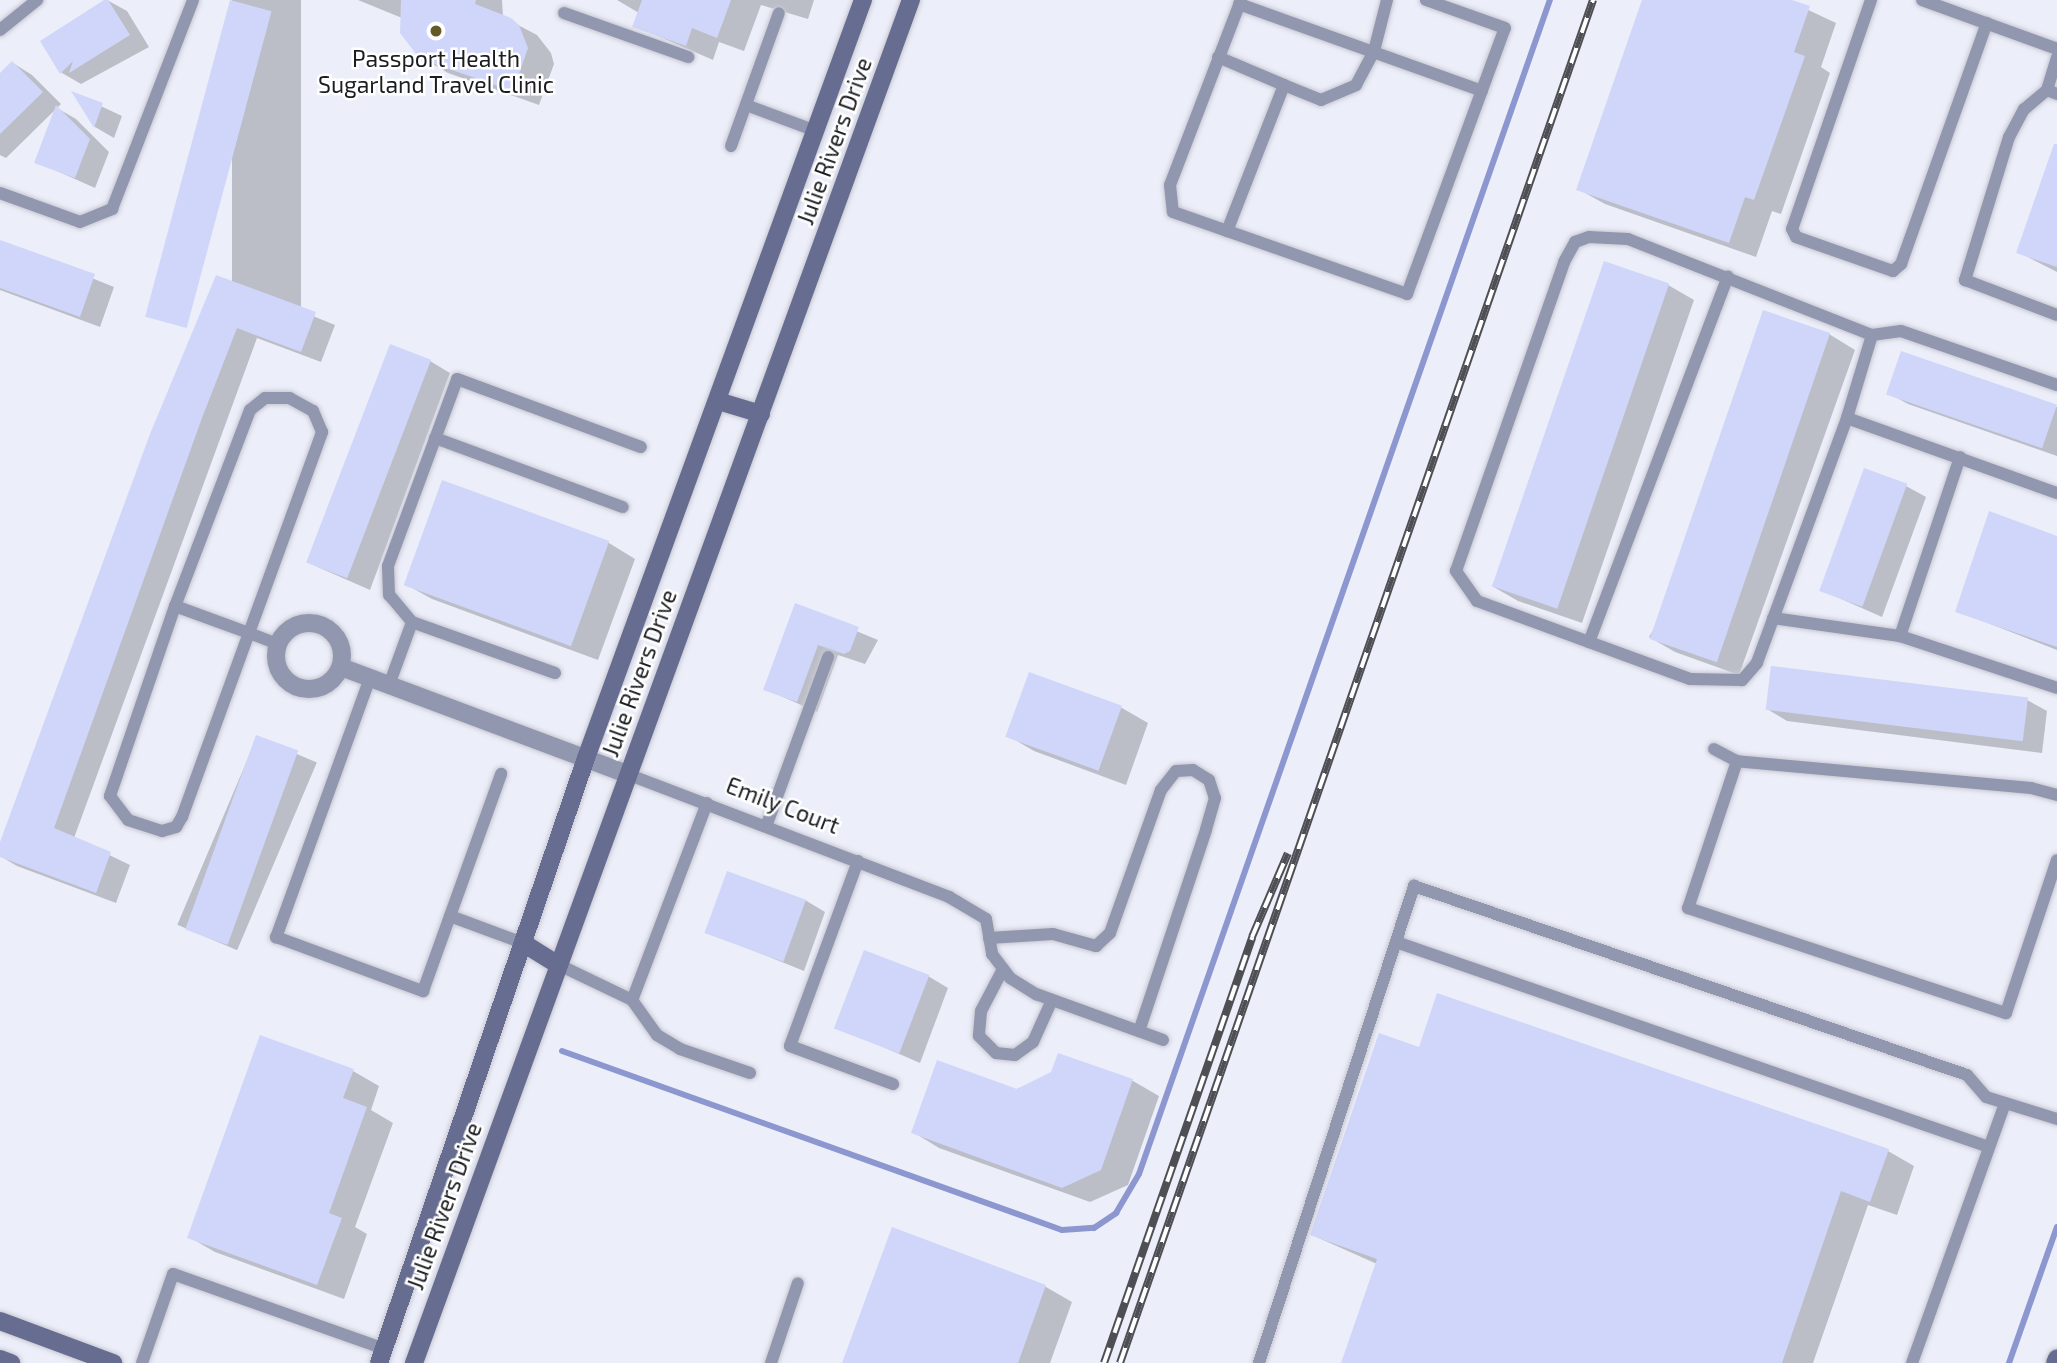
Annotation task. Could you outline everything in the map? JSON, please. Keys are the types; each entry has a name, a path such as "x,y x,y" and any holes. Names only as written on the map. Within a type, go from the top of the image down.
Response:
{"street":[{"name":"Julie Rivers Drive","path":"381,1356 586,758 719,401 863,0"},
{"name":"Julie Rivers Drive","path":"414,1363 557,964 911,0"},
{"path":"719,401 761,414"},
{"path":"303,623 326,627 341,644 341,667 318,688 298,688 281,675 277,644 292,627 303,623"},
{"name":"Emily Court","path":"341,667 627,774"},
{"path":"523,943 557,964"},
{"path":"0,1321 113,1363"},
{"path":"2055,1363 2057,1358"},
{"path":"0,1359 11,1363"}],"lane":[{"path":"0,30 37,0"},
{"path":"0,193 80,222 112,209 193,0"},
{"path":"1218,57 1321,100 1356,85 1374,51 1387,0"},
{"path":"1426,0 1505,28 1482,91 1407,294 1173,212 1170,185 1240,2 1482,91"},
{"path":"1871,0 1792,229 1796,237 1893,271 1901,264 1987,23"},
{"path":"1927,1 2057,49"},
{"path":"564,13 688,57"},
{"path":"731,146 779,13"},
{"path":"2057,58 2052,92 2024,109 2009,137 1965,280 2057,315"},
{"path":"1227,231 1284,85"},
{"path":"746,105 816,131"},
{"path":"1872,335 1847,418 1757,663 1742,680 1690,679 1476,601 1456,571 1564,262 1575,242 1588,237 1628,239 1872,335 1901,331 2057,385"},
{"path":"1589,642 1728,277"},
{"path":"555,673 411,622 397,610 386,579 457,379 641,447"},
{"path":"265,398 290,398 313,411 322,432 182,817 176,827 144,828 128,820 110,796 175,606 250,410 265,398"},
{"path":"1847,418 2057,493"},
{"path":"435,438 623,507"},
{"path":"1900,636 1960,457"},
{"path":"175,606 277,644"},
{"path":"1773,618 1900,636 2057,688"},
{"path":"389,685 411,622"},
{"path":"767,824 828,656"},
{"path":"370,678 276,937 423,991 501,774"},
{"path":"1714,749 1737,761 2031,788 2057,795"},
{"path":"1737,761 1688,908 2006,1013 2057,860"},
{"path":"989,938 1053,934 1096,946 1110,933 1161,790 1176,771 1193,770 1209,780 1215,798 1139,1031"},
{"name":"Emily Court","path":"627,774 767,824 949,897 986,919 992,954 1003,969"},
{"path":"632,1000 707,803"},
{"path":"858,861 790,1046 893,1084"},
{"path":"1259,1363 1414,886 1967,1075 1986,1097 2057,1119"},
{"path":"450,916 523,943"},
{"path":"1396,942 1989,1147"},
{"path":"557,964 632,1000 657,1035 680,1049 750,1073"},
{"path":"1052,1000 1032,1042 1015,1055 996,1053 979,1036 981,1012 1003,969 1010,978 1052,1000 1163,1040"},
{"path":"1912,1363 2005,1103"},
{"path":"142,1363 173,1273 381,1356"},
{"path":"771,1363 798,1283"}],"building":[{"path":"108,0 130,35 69,73 73,61 60,74 40,41"},
{"path":"230,0 272,11 187,328 145,317"},
{"path":"401,0 476,0 475,4 511,18 519,25 528,48 513,91 420,59 400,33"},
{"path":"642,0 731,0 717,38 692,28 686,46 632,27"},
{"path":"1642,0 1792,0 1810,6 1794,52 1805,56 1754,200 1745,197 1729,243 1576,190"},
{"path":"12,61 43,92 0,134 0,73"},
{"path":"71,91 103,103 94,128"},
{"path":"56,105 90,139 75,178 34,163"},
{"path":"2054,144 2057,144 2057,267 2016,253"},
{"path":"0,240 95,274 80,317 0,288"},
{"path":"1604,261 1669,283 1557,609 1492,586"},
{"path":"216,275 316,312 301,352 237,328 202,418 54,828 111,852 96,893 0,857 0,842 150,434"},
{"path":"1763,310 1830,333 1717,662 1650,639"},
{"path":"390,344 431,360 347,578 306,562"},
{"path":"1901,351 2057,405 2042,448 1886,394"},
{"path":"1864,468 1907,484 1862,607 1819,591"},
{"path":"442,480 609,541 571,646 404,585"},
{"path":"1989,511 2057,536 2057,647 1955,612"},
{"path":"795,603 859,627 850,651 844,654 818,645 797,702 763,690"},
{"path":"1771,666 2028,698 2023,741 1766,710"},
{"path":"1029,672 1122,706 1098,771 1005,737"},
{"path":"256,735 298,750 227,945 185,930"},
{"path":"727,871 806,900 783,962 704,933"},
{"path":"864,950 929,975 899,1054 834,1028"},
{"path":"1437,993 1889,1149 1870,1202 1841,1191 1782,1363 1341,1363 1377,1259 1310,1235 1379,1033 1419,1047"},
{"path":"260,1035 354,1069 343,1098 367,1107 329,1213 342,1218 317,1285 187,1238"},
{"path":"1058,1053 1133,1079 1101,1170 1062,1188 911,1133 937,1060 1017,1089 1051,1072"},
{"path":"892,1227 1046,1285 1018,1363 842,1363"}],"waterway":[{"path":"562,1051 1062,1230 1094,1228 1116,1213 1139,1174 1550,0"},
{"path":"2009,1363 2057,1227"}],"railway":[{"path":"1120,1363 1593,0"},
{"path":"1104,1363 1252,937 1288,853"}],"place":[{"name":"Passport Health Sugarland Travel Clinic","path":"436,31"}]}
